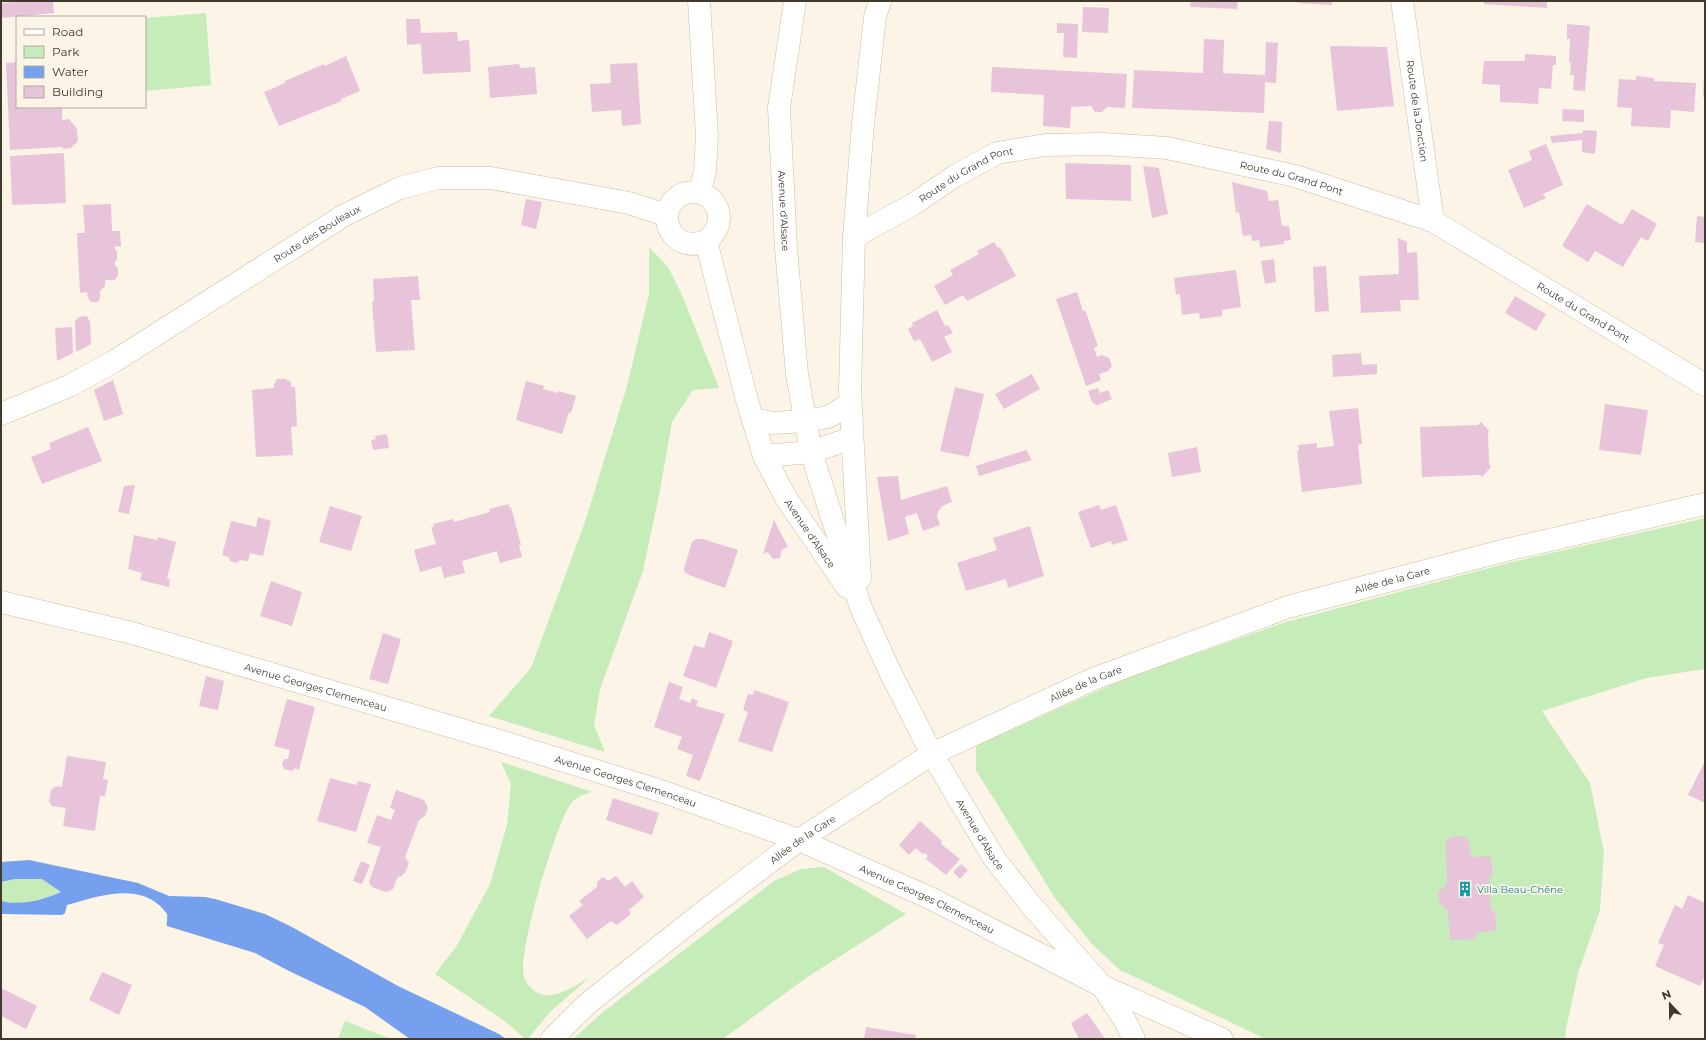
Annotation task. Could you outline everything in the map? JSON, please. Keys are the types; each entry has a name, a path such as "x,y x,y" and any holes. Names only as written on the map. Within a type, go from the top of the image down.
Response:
{"street":[{"path":"698,1 707,136 705,171 700,192"},
{"name":"Avenue d'Alsace","path":"795,1 779,108 786,248 797,374 811,452 861,608 891,674 932,754 994,858 1031,905 1102,986 1124,1020 1134,1039"},
{"name":"Avenue d'Alsace","path":"861,608 850,404 854,238 863,124 875,17 880,1"},
{"name":"Route de la Jonction","path":"1402,1 1433,221"},
{"name":"Route du Grand Pont","path":"854,238 912,205 955,176 997,153 1045,145 1103,144 1168,148 1295,176 1433,221 1705,385"},
{"name":"Route des Bouleaux","path":"1,414 69,386 113,362 343,216 400,188 438,178 491,178 629,203 666,214"},
{"path":"700,192 708,196 714,202 718,210 718,228 706,241 698,244 682,242 674,237 668,227 666,214 674,199 682,194 700,192"},
{"name":"Avenue d'Alsace","path":"706,241 764,456 786,498 861,608"},
{"path":"753,419 773,423 805,421 828,417 850,404"},
{"path":"764,456 811,452 852,438"},
{"name":"Allée de la Gare","path":"552,1039 587,1004 698,916 799,840 932,754 1094,679 1288,607 1506,550 1705,504"},
{"name":"Avenue Georges Clemenceau","path":"1,602 132,633 493,738 661,791 799,840 821,848 930,898 1102,986 1222,1039"}],"green space":[{"path":"206,13 211,85 146,91 146,18"},
{"path":"649,247 668,267 682,295 719,388 693,390 672,422 660,490 643,571 600,689 594,725 605,752 489,716 531,668 586,519 627,386 649,294"},
{"path":"1705,518 1705,669 1646,678 1542,711 1590,783 1604,852 1600,910 1578,973 1565,1039 1266,1039 1120,970 1092,944 1055,898 976,770 976,746 1126,678 1286,622 1508,563"},
{"path":"501,762 593,792 574,800 563,818 539,891 526,944 523,964 524,977 529,986 535,991 544,995 562,992 589,978 549,1013 528,1039 525,1039 506,1022 435,974 456,947 490,884 507,825 511,784"},
{"path":"824,867 906,914 806,978 723,1039 573,1039 603,1012 774,881 801,869"},
{"path":"15,879 42,879 61,892 39,900 24,903 9,903 1,901 1,882"},
{"path":"345,1021 391,1039 338,1039"}],"water":[{"path":"29,860 138,883 169,896 205,897 265,914 290,926 398,986 499,1034 506,1039 410,1039 365,1007 255,953 167,926 167,914 163,909 149,898 138,895 126,893 114,894 67,905 65,913 62,915 1,914 1,901 16,903 31,901 61,892 42,879 15,879 1,882 1,862"}],"building":[{"path":"53,1 54,13 1,18 1,3"},
{"path":"1191,1 1238,1 1237,9 1190,7"},
{"path":"1297,1 1332,1 1332,5 1297,3"},
{"path":"1484,1 1547,1 1547,8 1484,4"},
{"path":"1083,7 1109,8 1108,33 1082,32"},
{"path":"406,19 420,19 421,33 457,32 458,41 469,40 471,72 423,74 421,44 407,45"},
{"path":"1057,23 1078,24 1077,58 1063,57 1064,33 1057,33"},
{"path":"1567,24 1590,26 1585,91 1573,90 1574,75 1570,75 1570,39 1567,39"},
{"path":"1204,39 1224,40 1223,73 1265,75 1266,42 1278,43 1276,83 1265,82 1264,113 1132,108 1134,70 1203,73"},
{"path":"1330,46 1387,47 1394,106 1337,111"},
{"path":"1525,54 1556,56 1556,65 1553,65 1551,89 1539,88 1538,104 1500,102 1500,85 1482,84 1484,61 1525,61"},
{"path":"346,56 360,91 341,99 342,101 279,126 264,92 285,83 285,81 324,64 325,66"},
{"path":"16,62 16,108 62,108 62,120 69,119 77,129 78,141 71,148 63,149 63,147 10,150 6,63"},
{"path":"637,63 641,124 622,126 621,110 592,112 590,84 611,83 610,64"},
{"path":"519,64 520,68 535,67 537,94 490,98 488,67"},
{"path":"992,67 1127,74 1125,108 1107,107 1102,112 1095,112 1091,106 1071,107 1070,128 1043,126 1044,95 991,92"},
{"path":"1636,76 1654,78 1654,81 1696,83 1694,112 1671,110 1670,128 1631,126 1632,108 1617,107 1619,79 1636,80"},
{"path":"1704,76 1705,97 1703,97"},
{"path":"1563,109 1584,110 1584,122 1562,121"},
{"path":"1269,121 1282,122 1281,153 1266,149"},
{"path":"1583,130 1597,131 1595,154 1582,152 1582,140 1552,143 1550,136 1583,133"},
{"path":"1546,144 1563,185 1543,194 1546,198 1524,208 1508,170 1532,160 1529,151"},
{"path":"64,153 66,203 12,205 10,156"},
{"path":"1065,163 1131,165 1131,201 1066,199"},
{"path":"1143,166 1159,168 1168,214 1152,218"},
{"path":"1232,182 1267,191 1269,201 1278,200 1282,226 1289,226 1291,240 1284,241 1284,244 1260,247 1259,240 1252,241 1251,235 1243,236 1239,212 1236,213"},
{"path":"526,199 542,202 536,229 521,225"},
{"path":"111,204 112,231 120,231 121,246 114,247 117,252 117,259 114,264 118,268 118,275 115,280 105,280 105,286 100,291 98,302 91,302 88,298 87,292 80,293 77,233 85,233 83,205"},
{"path":"1587,204 1622,225 1632,209 1657,224 1648,241 1641,237 1623,267 1595,251 1588,262 1562,246"},
{"path":"1697,216 1705,217 1705,243 1695,242"},
{"path":"1398,238 1407,242 1407,253 1417,252 1419,300 1400,300 1401,311 1361,313 1359,276 1399,274"},
{"path":"994,242 998,248 1000,247 1016,276 967,301 963,295 945,305 934,286 953,275 950,270 979,254 977,251"},
{"path":"1274,259 1276,282 1265,284 1261,261"},
{"path":"1326,266 1329,311 1315,312 1313,267"},
{"path":"1236,270 1241,307 1222,310 1222,316 1200,319 1199,313 1182,315 1180,294 1176,295 1174,278"},
{"path":"418,276 420,300 411,300 415,350 376,352 372,302 374,301 373,279"},
{"path":"1077,292 1083,311 1085,310 1098,346 1094,348 1097,357 1102,355 1109,358 1112,366 1108,371 1099,374 1101,380 1086,386 1056,299"},
{"path":"1515,296 1546,314 1536,331 1505,313"},
{"path":"937,310 945,326 948,325 953,333 944,337 952,352 932,362 920,339 914,341 908,329 913,326 912,323"},
{"path":"87,316 90,322 91,344 76,352 75,321 79,317"},
{"path":"72,327 73,353 57,361 55,328"},
{"path":"1361,353 1362,365 1377,364 1377,374 1333,377 1332,355"},
{"path":"1032,374 1040,389 1004,409 995,394"},
{"path":"277,379 285,379 291,382 291,387 295,387 297,426 291,427 293,455 256,457 252,390 274,388"},
{"path":"113,380 123,414 104,421 94,390"},
{"path":"526,381 544,386 543,389 576,396 562,434 516,420"},
{"path":"955,387 984,394 969,457 940,451"},
{"path":"1098,388 1100,393 1108,390 1112,399 1097,405 1092,402 1088,391"},
{"path":"1605,404 1648,410 1641,455 1599,450"},
{"path":"1358,408 1362,444 1358,445 1362,484 1302,492 1297,451 1299,451 1298,445 1317,443 1317,448 1334,446 1329,411"},
{"path":"1481,422 1489,431 1489,464 1491,467 1482,477 1480,475 1422,477 1420,427 1478,425"},
{"path":"88,427 102,461 42,484 31,457 51,449 49,443"},
{"path":"387,434 389,448 373,450 371,440 376,439 375,436"},
{"path":"1197,447 1201,472 1172,477 1168,453"},
{"path":"1026,450 1032,460 979,476 976,466"},
{"path":"898,476 901,500 947,486 952,502 942,506 938,512 937,516 940,525 923,531 917,513 905,517 909,534 888,541 877,477"},
{"path":"135,485 129,514 118,512 124,486"},
{"path":"509,504 521,545 519,545 522,557 500,563 497,551 462,561 465,573 444,578 441,566 420,572 414,550 436,544 431,527 434,527 433,524 453,519 454,522 490,512 489,509"},
{"path":"1099,505 1101,510 1116,505 1128,540 1112,545 1111,541 1091,548 1078,512"},
{"path":"330,506 362,516 351,551 319,542"},
{"path":"258,517 271,521 263,556 250,553 248,561 240,560 236,563 230,561 229,557 222,555 231,521 256,527"},
{"path":"774,520 788,547 782,549 780,558 773,559 768,552 763,554"},
{"path":"1030,526 1044,576 1008,588 1006,579 966,591 957,563 997,550 993,538"},
{"path":"134,535 157,540 158,537 176,542 167,578 170,580 169,587 140,580 142,573 128,569"},
{"path":"696,539 703,539 738,550 725,588 689,575 684,571 692,542"},
{"path":"271,581 302,592 292,626 260,616"},
{"path":"709,632 733,641 716,688 683,676 694,645 704,648"},
{"path":"383,633 401,639 388,684 369,679"},
{"path":"206,676 224,681 218,710 199,706"},
{"path":"669,682 683,687 679,699 690,703 692,698 698,701 696,706 725,714 700,781 686,776 693,755 677,749 682,737 654,727"},
{"path":"754,690 789,702 772,752 738,741 748,712 743,710 748,694 753,695"},
{"path":"287,699 315,707 299,770 295,768 292,771 284,769 282,765 284,759 288,759 290,750 274,746"},
{"path":"67,756 106,762 103,779 108,780 105,796 100,796 95,831 63,826 66,808 52,806 49,801 51,790 56,786 62,787"},
{"path":"1705,761 1705,803 1688,795"},
{"path":"330,778 356,785 358,781 371,784 356,832 317,821"},
{"path":"396,790 424,800 428,808 425,816 419,820 405,857 409,863 405,873 400,877 398,876 393,889 386,892 372,887 369,882 381,847 367,843 377,815 391,820 395,810 390,808"},
{"path":"613,798 659,813 652,835 606,820"},
{"path":"920,821 942,841 941,844 960,859 946,875 926,859 928,856 925,853 923,854 916,848 909,855 899,845"},
{"name":"Villa Beau-Chêne","path":"1456,836 1465,837 1469,842 1471,857 1491,856 1493,877 1489,878 1491,910 1495,911 1496,930 1476,933 1476,939 1450,940 1448,910 1439,903 1438,892 1447,884 1446,842 1448,839"},
{"path":"361,861 370,865 362,884 353,881"},
{"path":"961,864 968,870 960,879 953,872"},
{"path":"616,876 625,887 632,881 644,897 629,910 631,914 617,925 611,921 587,939 569,916 583,905 579,901 597,887 597,882 603,877 608,881"},
{"path":"1688,895 1705,903 1705,976 1700,986 1655,966 1664,945 1658,943 1675,905 1682,909"},
{"path":"102,972 132,985 119,1015 89,1000"},
{"path":"1,988 37,1006 26,1029 1,1016"},
{"path":"1087,1013 1105,1039 1079,1039 1071,1023"},
{"path":"866,1027 916,1035 915,1039 864,1039"}],"place":[{"name":"Villa Beau-Chêne","path":"1465,889"}]}
